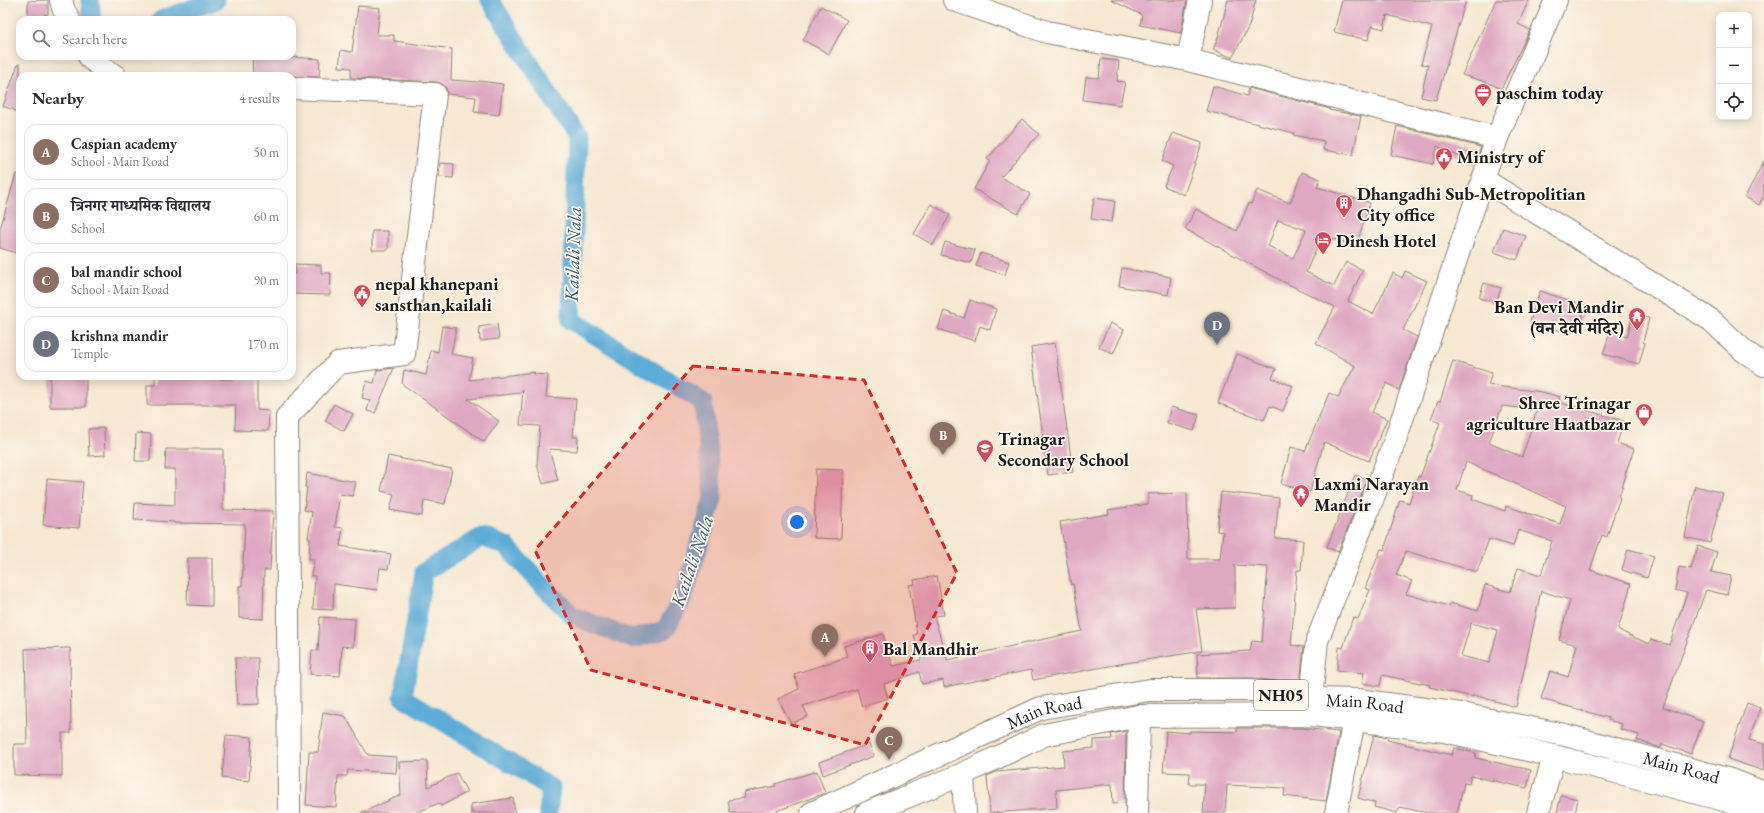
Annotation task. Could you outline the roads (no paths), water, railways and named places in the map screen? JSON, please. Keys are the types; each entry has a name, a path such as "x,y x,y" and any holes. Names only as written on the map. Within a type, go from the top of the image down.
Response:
{"street":[{"path":"61,0 67,16"},
{"path":"954,0 1047,32 1188,60 1497,138"},
{"path":"1188,60 1200,0"},
{"path":"1312,707 1317,641 1392,449 1497,138 1556,0"},
{"path":"92,60 109,72"},
{"path":"289,813 287,417 338,363 404,354 435,94 296,88"},
{"path":"1484,180 1711,320 1744,351 1764,365"},
{"name":"Main Road","path":"812,813 1041,708 1150,690 1252,690 1354,720 1444,731 1554,756 1727,807 1758,813"},
{"name":"Main Road","path":"868,813 963,774 1044,734 1139,716 1312,707 1358,700 1468,715 1565,735 1731,780 1764,793"},
{"path":"1137,813 1139,716"},
{"path":"1336,813 1354,720"},
{"path":"1538,813 1554,756"},
{"path":"963,774 965,813"}],"waterway":[{"name":"Kailali Nala","path":"90,0 92,16"},
{"name":"Kailali Nala","path":"172,16 216,0"},
{"name":"Kailali Nala","path":"490,0 577,138 571,320 703,402 713,498 684,596 665,630 632,639 573,616 506,546 482,537 424,572 403,697 551,788 548,813"}],"place":[{"name":"paschim today","path":"1483,107"},
{"name":"Ministry of","path":"1444,171"},
{"name":"Dhangadhi Sub-Metropolitian City office","path":"1344,218"},
{"name":"Dinesh Hotel","path":"1323,255"},
{"name":"nepal khanepani sansthan,kailali","path":"362,308"},
{"name":"Ban Devi Mandir (वन देवी मंदिर)","path":"1637,331"},
{"name":"krishna mandir","path":"1217,345"},
{"name":"Shree Trinagar agriculture Haatbazar","path":"1644,427"},
{"name":"त्रिनगर माध्यमिक विद्यालय","path":"943,455"},
{"name":"Trinagar Secondary School","path":"985,463"},
{"name":"Laxmi Narayan Mandir","path":"1301,508"},
{"name":"Caspian academy","path":"825,657"},
{"name":"Bal Mandhir","path":"870,663"},
{"name":"bal mandir school","path":"889,760"}]}
